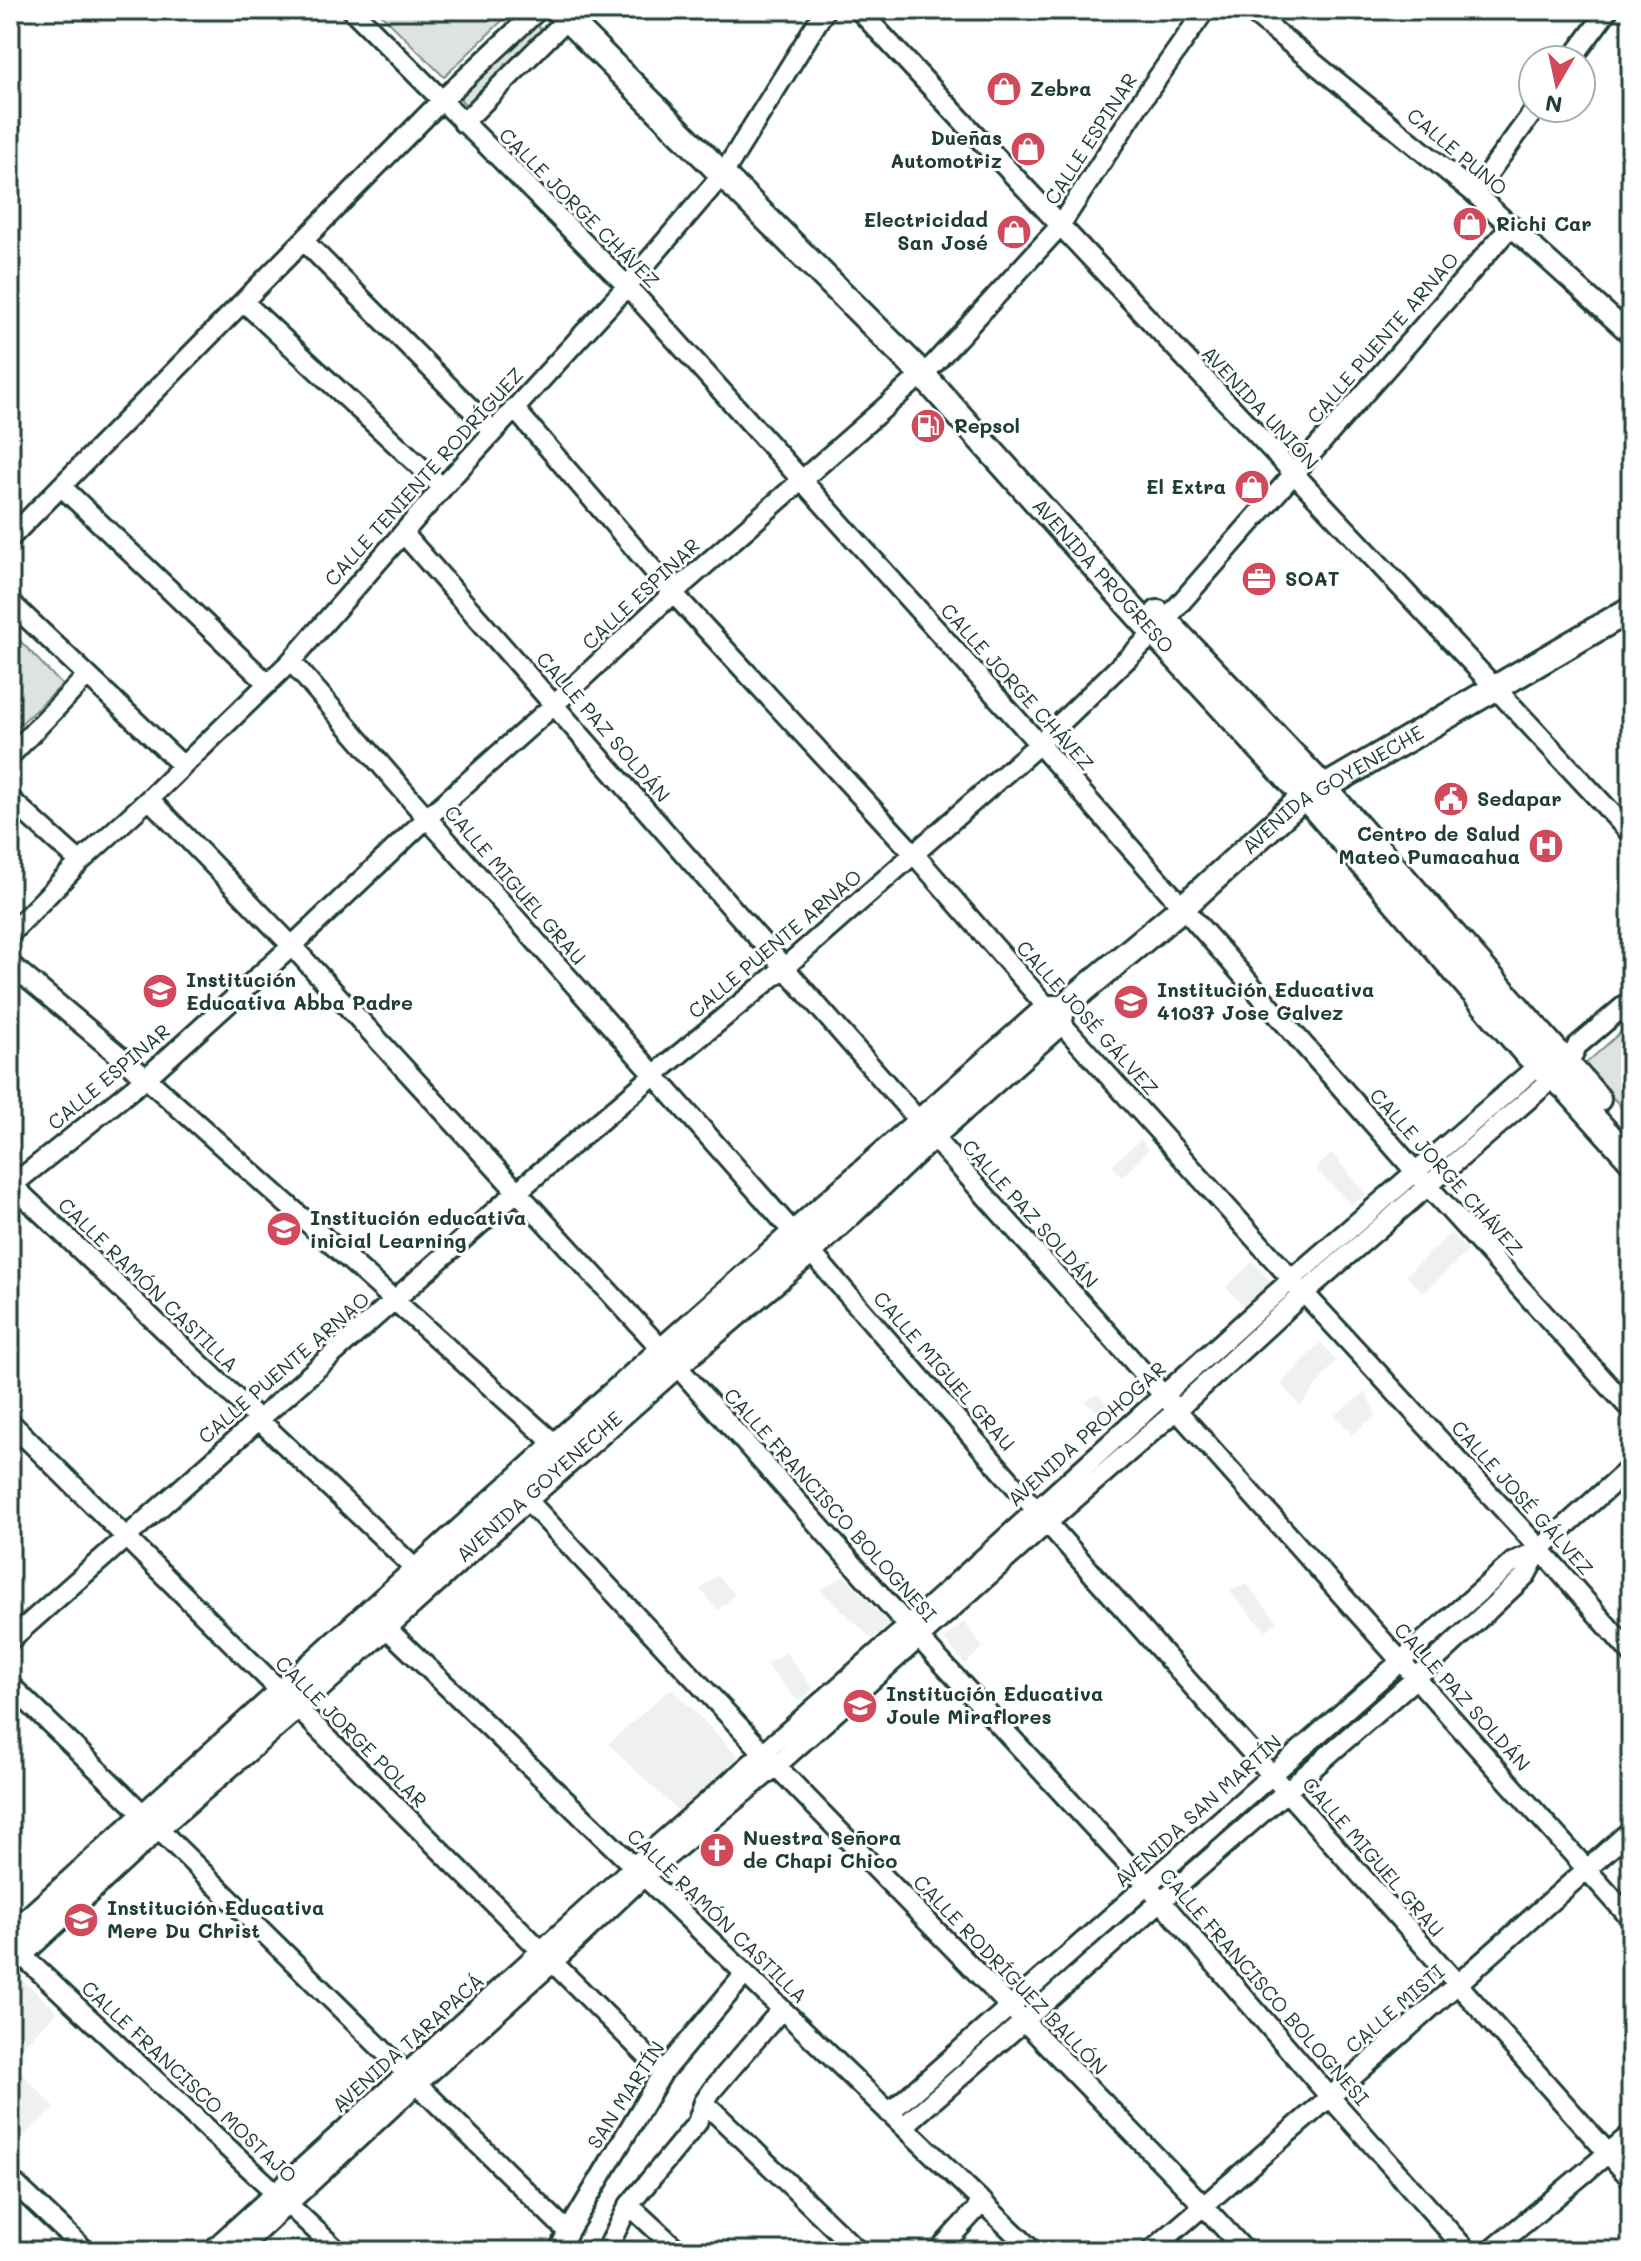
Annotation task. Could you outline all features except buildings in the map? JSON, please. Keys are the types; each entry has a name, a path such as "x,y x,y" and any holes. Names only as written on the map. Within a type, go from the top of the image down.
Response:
{"main road":[{"name":"AVENIDA PROGRESO","path":"570,12 928,369 1160,627 1315,793 1526,1053 1558,1061 1631,1137"},
{"name":"AVENIDA GOYENECHE","path":"13,1950 151,1821 519,1492 1263,834 1315,793 1629,614"},
{"name":"AVENIDA PROGRESO","path":"1558,1061 1567,1089 1631,1160"},
{"name":"AVENIDA GOYENECHE","path":"519,1492 556,1445 670,1358"}],"street":[{"name":"CALLE JORGE CHÁVEZ","path":"352,10 627,286 1631,1410"},
{"path":"10,538 441,101 538,10"},
{"name":"CALLE TENIENTE RODRÍGUEZ","path":"10,934 80,862 291,661 442,487 627,286 727,168 825,10"},
{"name":"AVENIDA UNIÓN","path":"859,10 1059,227 1631,834"},
{"name":"CALLE ESPINAR","path":"11,1185 146,1078 673,593 928,369 1059,227 1205,10"},
{"name":"CALLE PUNO","path":"1249,10 1512,225 1631,335"},
{"path":"1583,44 1608,10"},
{"path":"463,123 570,12"},
{"path":"1474,193 1524,124"},
{"name":"CALLE PUENTE ARNAO","path":"10,1640 517,1192 785,967 1039,744 1160,627 1512,225"},
{"path":"304,241 493,431"},
{"path":"244,302 442,487"},
{"name":"CALLE JOSÉ GÁLVEZ","path":"514,408 673,593 914,854 1298,1286 1540,1549 1631,1653"},
{"path":"61,486 268,684"},
{"name":"CALLE PAZ SOLDÁN","path":"403,533 926,1130 1631,1919"},
{"path":"10,602 183,766"},
{"name":"CALLE MIGUEL GRAU","path":"291,661 1041,1516 1631,2179"},
{"path":"10,756 87,676"},
{"path":"10,799 80,862"},
{"name":"CALLE FRANCISCO BOLOGNESI","path":"149,799 292,946 670,1358 914,1633 1147,1885 1467,2251"},
{"path":"10,964 146,1078 556,1445"},
{"name":"AVENIDA PROHOGAR","path":"1041,1516 1176,1411 1415,1171 1558,1061 1631,1000"},
{"name":"AVENIDA PROHOGAR","path":"639,1871 914,1633 1041,1516 1163,1396 1428,1186 1558,1061"},
{"name":"CALLE RAMÓN CASTILLA","path":"11,1185 424,1577"},
{"name":"CALLE JORGE POLAR","path":"10,1422 663,2072"},
{"name":"AVENIDA SAN MARTÍN","path":"889,2113 1400,1660 1513,1562 1540,1549 1631,1467"},
{"name":"CALLE RODRÍGUEZ BALLÓN","path":"519,1492 770,1760 1245,2251"},
{"name":"AVENIDA SAN MARTÍN","path":"904,2126 1416,1678 1526,1575 1540,1549"},
{"name":"CALLE RAMÓN CASTILLA","path":"378,1620 1033,2251"},
{"path":"10,1685 568,2232"},
{"name":"CALLE MISTI","path":"1151,2251 1631,1830"},
{"name":"AVENIDA TARAPACÁ","path":"211,2251 282,2198 639,1871"},
{"name":"CALLE FRANCISCO MOSTAJO","path":"13,1950 338,2251"},
{"name":"SAN MARTÍN","path":"558,2251 663,2072 745,1974"},
{"path":"606,2251 629,2205 697,2123 704,2102 713,2089 782,2009"},
{"path":"704,2102 858,2251"},
{"path":"1491,2251 1631,2134"},
{"path":"10,2179 86,2251"},
{"name":"AVENIDA TARAPACÁ","path":"237,2251 282,2198"},
{"path":"938,2251 983,2202"},
{"path":"629,2205 679,2251"}],"shaded area":[{"path":"377,10 513,10 444,77"},
{"path":"534,23 542,30 466,105 458,97"},
{"path":"10,630 62,685 10,734"},
{"path":"1631,1023 1631,1118 1584,1065"},
{"path":"1141,1139 1148,1150 1122,1177 1112,1165"},
{"path":"1332,1153 1366,1194 1351,1205 1316,1169"},
{"path":"1451,1233 1468,1251 1423,1293 1406,1275"},
{"path":"1253,1261 1271,1282 1243,1306 1226,1287"},
{"path":"1321,1342 1336,1361 1300,1406 1281,1384"},
{"path":"1365,1392 1376,1415 1352,1434 1335,1415"},
{"path":"1097,1394 1119,1414 1113,1422 1085,1402"},
{"path":"717,1575 735,1594 718,1610 700,1589"},
{"path":"844,1576 889,1625 872,1639 820,1590"},
{"path":"1246,1583 1277,1621 1266,1631 1229,1591"},
{"path":"964,1622 983,1648 965,1664 944,1639"},
{"path":"786,1653 813,1689 799,1702 765,1664"},
{"path":"671,1688 739,1757 678,1811 608,1744"},
{"path":"19,1977 58,2012 10,2057 10,1985"},
{"path":"10,2061 55,2108 10,2147"}],"place":[{"name":"Zebra","path":"1004,89"},
{"name":"Dueñas Automotriz","path":"1028,149"},
{"name":"Richi Car","path":"1470,224"},
{"name":"Electricidad San José","path":"1014,232"},
{"name":"Repsol","path":"928,426"},
{"name":"El Extra","path":"1252,487"},
{"name":"SOAT","path":"1259,579"},
{"name":"Sedapar","path":"1451,799"},
{"name":"Centro de Salud Mateo Pumacahua","path":"1546,846"},
{"name":"Institución Educativa Abba Padre","path":"160,991"},
{"name":"Institución Educativa 41037 Jose Galvez","path":"1131,1002"},
{"name":"Institución educativa inicial Learning","path":"284,1229"},
{"name":"Institución Educativa Joule Miraflores","path":"860,1706"},
{"name":"Nuestra Señora de Chapi Chico","path":"717,1850"},
{"name":"Institución Educativa Mere Du Christ","path":"81,1920"}]}
